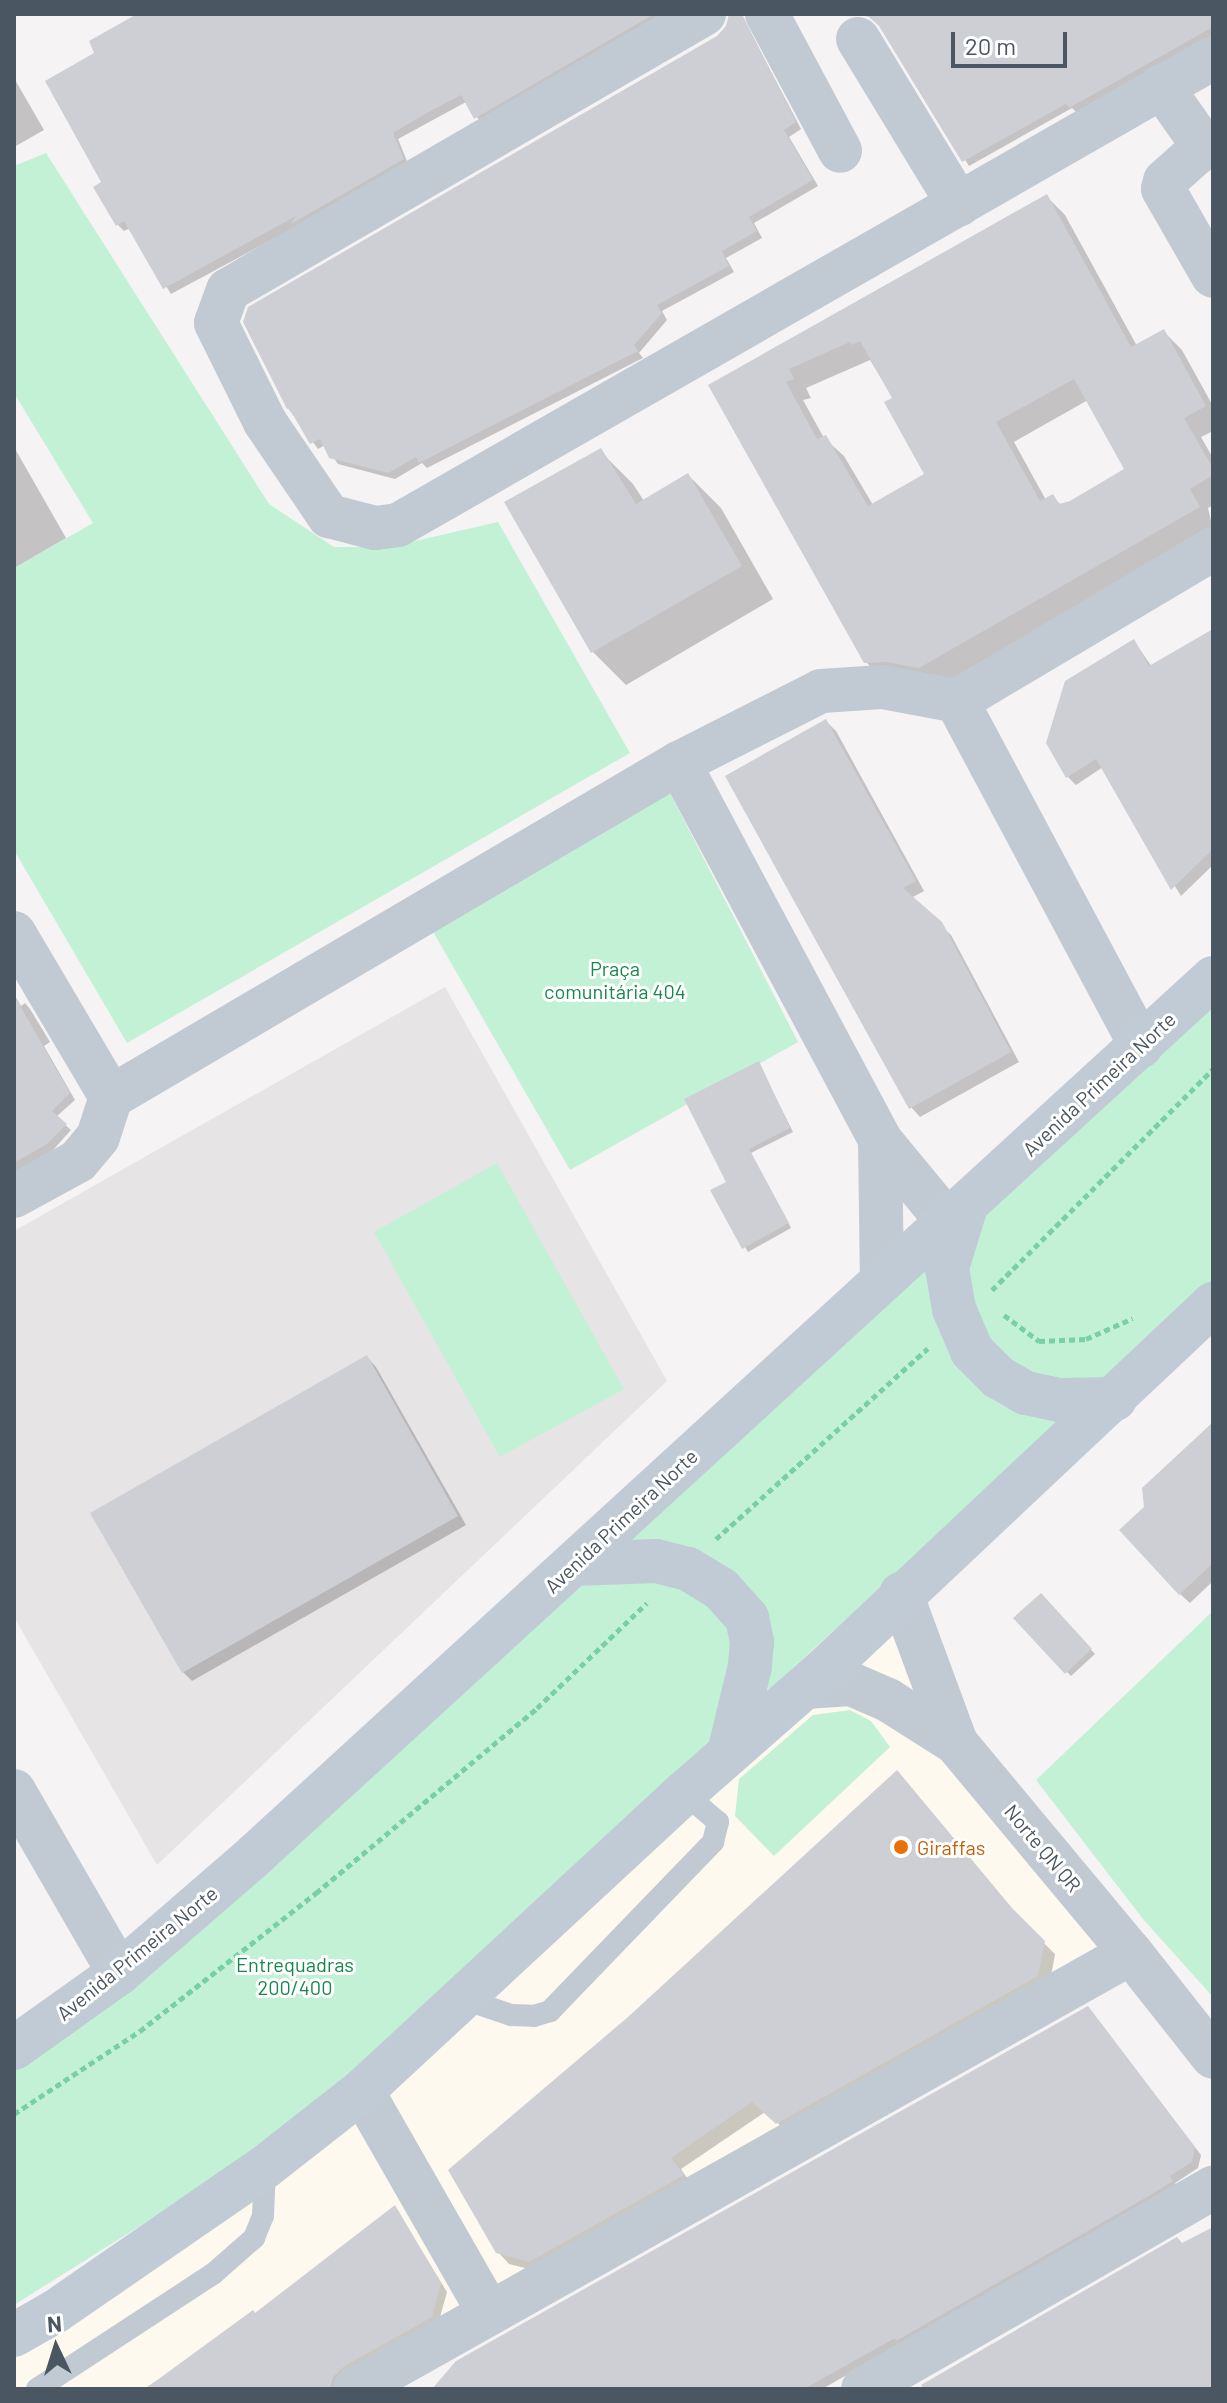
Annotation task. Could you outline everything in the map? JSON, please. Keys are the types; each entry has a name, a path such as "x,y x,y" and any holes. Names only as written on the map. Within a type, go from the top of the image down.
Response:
{"main road":[{"name":"Avenida Primeira Norte","path":"14,2048 119,1973 575,1564 1213,978"},
{"path":"956,1215 947,1268 959,1323 972,1351 998,1377 1026,1393 1060,1400 1115,1399"},
{"path":"14,2335 56,2311 265,2167 362,2091 684,1793 805,1687 1213,1304"},
{"path":"575,1564 656,1561 708,1548 721,1589 747,1618 749,1630 750,1666 729,1753"}],"street":[{"path":"704,14 228,290 216,323 265,422 329,516 375,528 398,525 1213,58"},
{"path":"767,14 840,151"},
{"path":"858,39 959,205"},
{"path":"1161,86 1199,140 1195,154 1165,181 1163,189 1213,276"},
{"path":"14,1196 78,1161 98,1137 111,1097 679,763 821,691 882,687 957,701 1213,549"},
{"path":"957,701 1141,1046"},
{"path":"679,763 880,1140 956,1215"},
{"path":"14,933 111,1097"},
{"path":"880,1140 882,1281"},
{"name":"Norte QN QR","path":"901,1594 956,1743"},
{"name":"Norte QN QR","path":"805,1687 851,1684 888,1700 956,1743 1131,1953 1213,2057"},
{"path":"14,1791 119,1973"},
{"path":"355,2389 1131,1953"},
{"path":"362,2091 489,2313"},
{"path":"863,2389 1213,2188"}],"lane":[{"path":"464,1999 511,2015 534,2016 550,2011 713,1842 718,1822 684,1793"},
{"path":"37,2389 213,2274 254,2238 263,2216 265,2167"}],"path":[{"path":"14,2114 140,2031 316,1893 537,1708 673,1579 959,1323 1213,1069"},
{"path":"983,1283 1002,1314 1039,1341 1086,1339 1137,1317"}],"shaded area":[{"path":"445,987 667,1381 157,1865 14,1617 14,1231"},
{"path":"875,1612 1129,1930 310,2389 14,2389 14,2312 377,2070"}],"green space":[{"path":"46,153 269,504 334,547 389,547 498,522 630,753 127,1043 14,850 14,568 93,523 14,393 14,166"},
{"name":"Praça comunitária 404","path":"670,793 798,1042 570,1170 431,928"},
{"name":"Entrequadras 200/400","path":"1213,968 1213,1284 763,1695 373,2066 202,2187 14,2305 14,2066"},
{"path":"497,1163 624,1389 500,1457 374,1232"},
{"path":"1213,1611 1213,1997 1143,1919 1036,1780"},
{"path":"850,1710 871,1721 890,1747 774,1856 735,1816 739,1779 813,1715"}],"building":[{"path":"137,14 654,14 474,119 461,95 425,114 393,133 404,159 291,224 296,216 163,289 124,221 116,226 93,187 101,182 45,81 94,53 89,41"},
{"path":"729,14 742,14 796,122 784,130 813,180 749,217 757,231 722,251 729,266 657,305 662,313 634,345 638,351 419,463 416,457 388,473 329,458 320,439 310,444 287,409 243,322 248,307 717,36 726,26"},
{"path":"857,14 1213,14 1213,27 1069,108 1066,104 962,162 879,26 869,17"},
{"path":"1047,194 1131,347 1164,329 1206,406 1184,418 1213,468 1213,475 1190,489 1200,507 919,668 886,662 864,663 708,385","holes":["860,341 892,398 884,402 924,474 868,506 826,435 817,439 786,382 794,379 789,369 850,342 852,345","1074,379 1124,469 1070,501 1059,504 1053,494 1040,501 996,422"]},
{"path":"601,448 636,504 688,473 742,566 591,653 504,502"},
{"path":"1213,629 1213,849 1171,890 1096,759 1066,778 1046,743 1065,681 1134,639 1149,666"},
{"path":"826,719 916,881 903,888 942,922 1011,1052 909,1109 725,776"},
{"path":"14,995 70,1093 52,1111 67,1124 47,1144 14,1163"},
{"path":"759,1061 790,1128 749,1149 789,1223 742,1249 710,1190 726,1182 684,1099"},
{"path":"367,1355 458,1516 182,1673 90,1513"},
{"path":"1213,1422 1213,1563 1179,1595 1119,1530 1144,1507 1142,1488"},
{"path":"1041,1593 1092,1649 1065,1674 1013,1618"},
{"path":"897,1770 1012,1908 1045,1941 1038,1976 776,2124 752,2102 671,2158 684,2175 529,2262 496,2253 448,2170 628,2017"},
{"path":"1088,2006 1195,2147 1192,2162 1170,2176 1173,2181 1147,2197 896,2341 895,2338 804,2389 432,2389 456,2361"},
{"path":"395,2205 441,2283 432,2317 343,2367 333,2377 330,2389 145,2389 253,2310 255,2313"},
{"path":"1213,2227 1213,2389 924,2389 921,2385 1177,2237 1182,2243"}],"place":[{"name":"Giraffas","path":"901,1847"}]}
